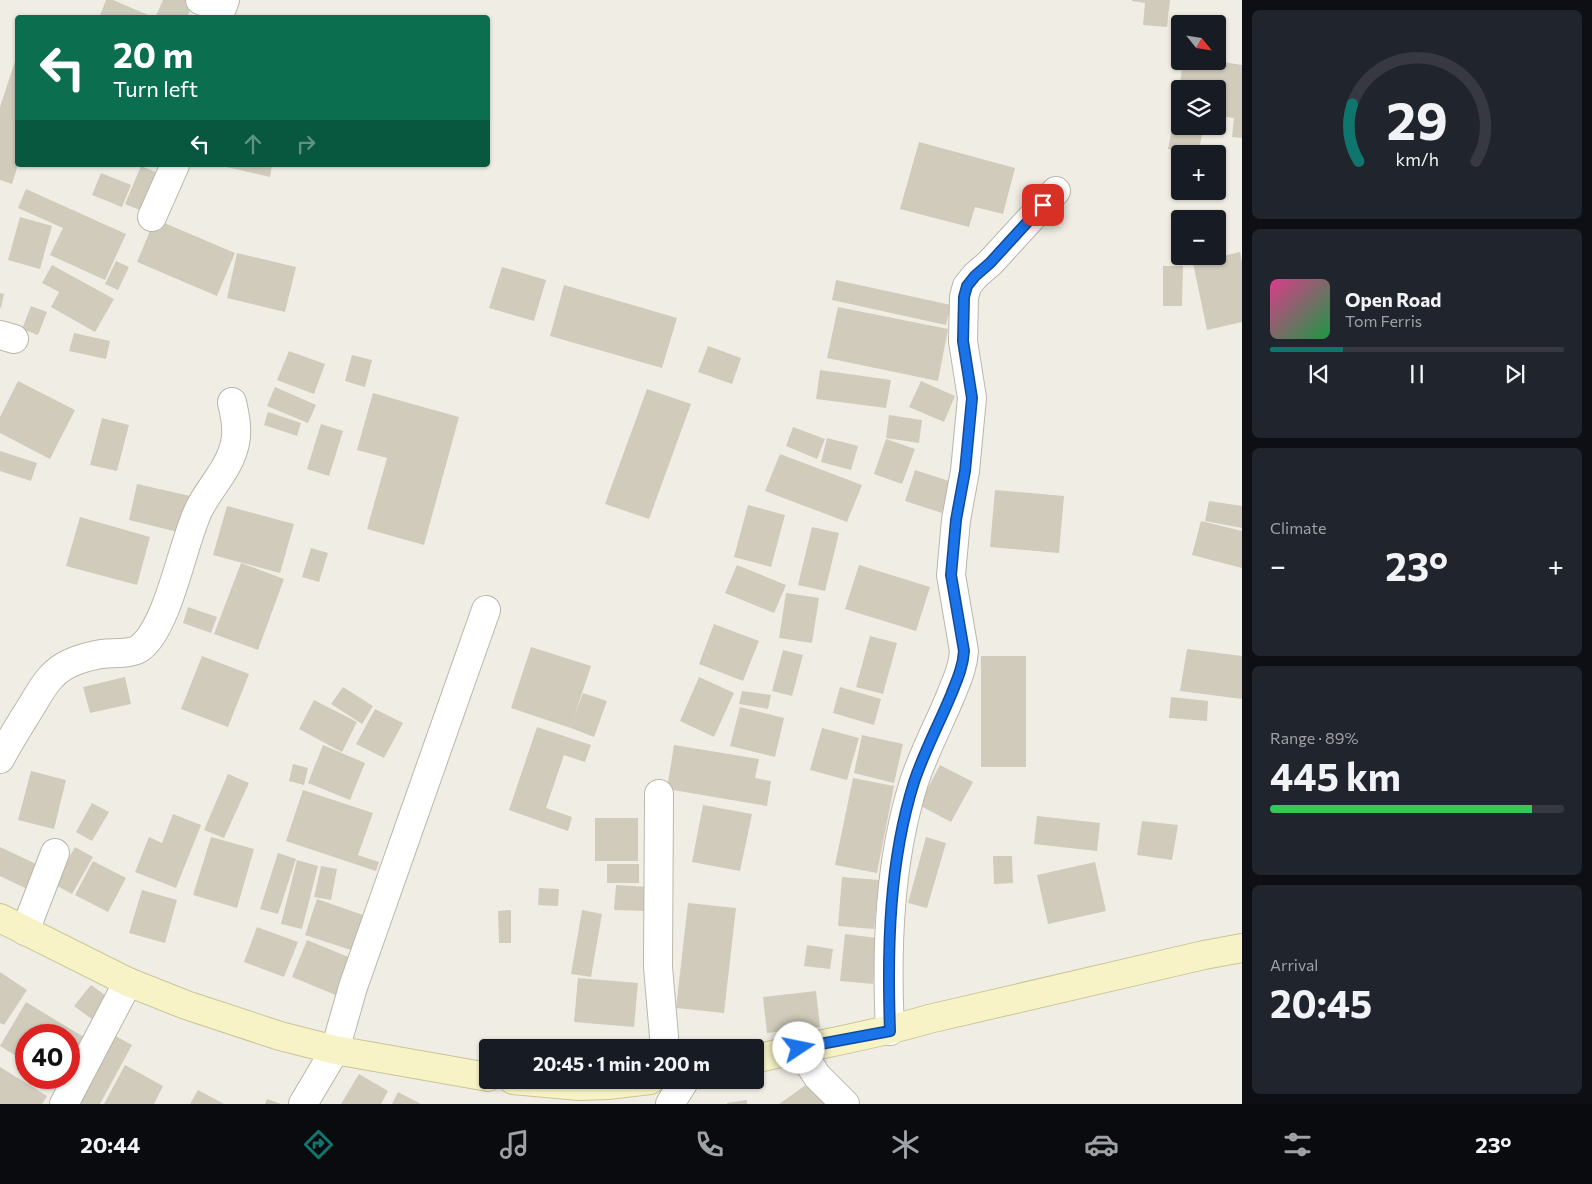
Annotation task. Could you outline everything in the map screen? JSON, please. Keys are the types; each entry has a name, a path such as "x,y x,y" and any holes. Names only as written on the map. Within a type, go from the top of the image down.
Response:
{"street":[{"path":"152,218 174,167"},
{"path":"890,1031 888,994 895,864 908,804 920,766 964,661 951,575 956,520 965,471 972,398 963,341 964,297 967,286 975,276 990,263 1056,191"},
{"path":"0,759 43,687 53,675 67,665 86,657 102,653 140,649 148,640 169,598 198,511 230,459 236,443 236,424 232,402"},
{"path":"303,1104 335,1050 353,987 486,610"},
{"path":"659,794 658,967 664,1039"},
{"path":"25,931 55,853"},
{"path":"0,918 128,982 195,1008 280,1036 335,1050 479,1075"},
{"path":"764,1058 799,1048 890,1031 929,1019 1194,957 1242,948"},
{"path":"64,1104 128,982"},
{"path":"799,1048 817,1076 845,1104"},
{"path":"670,1104 679,1089"}],"building":[{"path":"106,0 113,0 148,15 100,15"},
{"path":"163,0 186,0 193,3 188,15 156,15"},
{"path":"1132,0 1170,0 1167,27 1143,25 1145,3"},
{"path":"15,61 15,167 17,167 12,184 0,180 0,107"},
{"path":"1226,62 1242,65 1242,138 1232,137 1234,118 1226,117 1226,80 1180,80 1182,70 1226,70"},
{"path":"1171,133 1171,135 1202,135 1200,145 1171,145 1171,150 1168,149"},
{"path":"919,142 1015,168 1003,214 975,207 969,227 900,209"},
{"path":"141,167 163,175 147,213 125,204"},
{"path":"227,167 272,167 270,177"},
{"path":"101,173 131,185 122,207 92,195"},
{"path":"26,189 126,234 105,280 50,255 63,228 18,208"},
{"path":"20,217 52,226 40,269 8,260"},
{"path":"155,219 235,253 217,296 137,262"},
{"path":"1240,252 1242,262 1242,322 1207,330 1193,265 1226,265 1226,255"},
{"path":"237,253 296,267 285,312 227,298"},
{"path":"116,261 129,267 118,290 105,284"},
{"path":"52,265 114,299 95,332 51,307 59,292 42,283"},
{"path":"1163,266 1183,266 1182,306 1163,306"},
{"path":"502,267 546,280 534,321 489,308"},
{"path":"836,280 951,305 946,325 832,300"},
{"path":"564,285 677,318 662,368 550,336"},
{"path":"0,293 4,294 1,308 0,307"},
{"path":"31,306 47,312 38,335 22,329"},
{"path":"838,307 948,329 938,381 827,358"},
{"path":"74,333 110,341 106,359 69,351"},
{"path":"708,346 741,358 732,384 698,372"},
{"path":"289,351 325,364 314,394 277,380"},
{"path":"352,355 372,360 365,387 345,381"},
{"path":"820,370 891,380 886,408 816,399"},
{"path":"18,381 75,410 50,459 0,433 0,417"},
{"path":"921,381 955,396 944,422 909,407"},
{"path":"275,387 316,405 308,423 267,406"},
{"path":"647,389 691,404 649,519 605,504"},
{"path":"373,393 459,417 424,545 367,529 387,458 357,450"},
{"path":"268,412 301,423 297,436 264,425"},
{"path":"889,415 922,420 919,443 886,438"},
{"path":"102,418 129,425 117,471 90,465"},
{"path":"321,424 343,431 329,476 307,469"},
{"path":"793,427 825,439 817,459 786,446"},
{"path":"827,438 858,446 851,470 821,462"},
{"path":"886,439 915,449 902,484 874,474"},
{"path":"0,451 37,463 31,481 0,471"},
{"path":"780,454 862,485 847,522 765,491"},
{"path":"915,470 952,482 942,513 905,501"},
{"path":"137,484 195,497 186,534 129,520"},
{"path":"995,490 1064,496 1059,553 990,547"},
{"path":"1209,501 1242,506 1242,528 1205,521"},
{"path":"748,505 785,515 771,567 734,557"},
{"path":"227,506 294,524 280,573 213,555"},
{"path":"80,517 150,537 137,585 66,566"},
{"path":"1201,521 1242,531 1242,568 1192,555"},
{"path":"812,527 839,533 825,591 798,585"},
{"path":"311,548 328,553 319,582 302,577"},
{"path":"241,563 284,579 258,650 214,634"},
{"path":"737,565 786,585 774,613 725,593"},
{"path":"859,565 930,587 916,631 845,609"},
{"path":"786,593 819,598 812,643 779,638"},
{"path":"188,607 217,617 211,633 183,623"},
{"path":"714,624 759,641 743,681 699,664"},
{"path":"870,636 897,643 883,694 856,687"},
{"path":"531,647 591,666 574,717 583,693 607,701 594,737 511,708"},
{"path":"1187,649 1242,656 1242,699 1180,691"},
{"path":"783,650 803,655 792,696 772,691"},
{"path":"202,656 249,674 228,727 181,709"},
{"path":"981,656 1026,656 1026,767 981,767"},
{"path":"125,677 131,704 90,713 83,687"},
{"path":"699,677 734,693 714,737 680,721"},
{"path":"343,687 373,706 362,724 331,704"},
{"path":"840,687 881,699 874,725 833,713"},
{"path":"742,691 771,695 768,709 739,704"},
{"path":"1171,697 1208,701 1207,721 1169,718"},
{"path":"314,700 357,722 342,752 299,729"},
{"path":"740,707 784,718 775,757 730,746"},
{"path":"375,709 403,723 384,758 356,744"},
{"path":"537,727 591,745 585,762 564,755 546,808 572,817 568,831 509,810"},
{"path":"822,728 859,738 847,780 810,770"},
{"path":"862,735 903,744 894,783 854,773"},
{"path":"323,745 365,763 350,800 308,783"},
{"path":"674,745 759,759 755,778 771,781 767,806 667,789"},
{"path":"293,764 308,768 304,785 289,781"},
{"path":"940,765 973,782 951,822 919,805"},
{"path":"31,771 66,780 54,829 18,820"},
{"path":"228,774 249,783 224,838 204,830"},
{"path":"853,778 894,786 877,873 835,865"},
{"path":"303,790 373,813 358,855 379,862 376,871 286,841"},
{"path":"92,803 109,812 92,841 76,832"},
{"path":"703,805 752,814 740,871 692,862"},
{"path":"173,814 201,825 176,888 135,872 149,837 162,843"},
{"path":"1037,816 1100,823 1097,851 1034,844"},
{"path":"595,818 638,818 638,861 595,861"},
{"path":"1142,821 1178,825 1172,860 1137,855"},
{"path":"211,837 254,849 237,908 193,895"},
{"path":"926,837 946,843 927,908 908,903"},
{"path":"0,847 38,865 27,889 0,876"},
{"path":"75,847 93,857 72,894 54,884"},
{"path":"278,853 296,859 278,914 260,909"},
{"path":"993,856 1012,856 1013,883 994,884"},
{"path":"297,860 318,866 302,929 281,924"},
{"path":"93,861 126,878 108,912 75,895"},
{"path":"1095,862 1106,911 1048,924 1037,875"},
{"path":"607,864 639,864 639,883 607,883"},
{"path":"321,866 337,869 331,900 314,897"},
{"path":"842,877 879,880 874,929 838,926"},
{"path":"616,885 648,887 647,911 614,910"},
{"path":"539,888 559,889 558,906 538,905"},
{"path":"142,890 177,900 165,943 129,933"},
{"path":"317,899 366,916 354,951 305,935"},
{"path":"688,903 736,908 724,1013 676,1008"},
{"path":"511,910 511,943 499,943 498,911"},
{"path":"582,910 602,914 591,977 571,974"},
{"path":"257,927 298,942 284,977 244,962"},
{"path":"845,934 877,938 873,984 840,981"},
{"path":"307,940 353,959 338,996 292,977"},
{"path":"807,945 833,949 830,969 804,966"},
{"path":"0,972 27,990 4,1025 0,1023"},
{"path":"578,978 638,983 634,1027 574,1022"},
{"path":"91,985 109,998 93,1020 74,1006"},
{"path":"816,991 820,1027 767,1033 763,997"},
{"path":"26,1002 62,1024 15,1024 15,1055 0,1046"},
{"path":"112,1034 132,1045 100,1104 73,1104"},
{"path":"80,1035 87,1039 80,1051"},
{"path":"125,1065 163,1086 154,1104 104,1104"},
{"path":"0,1067 15,1076 15,1089 36,1089 47,1096 42,1104 0,1104"},
{"path":"359,1074 388,1091 381,1104 341,1104"},
{"path":"810,1082 825,1104 779,1104"},
{"path":"198,1090 224,1104 190,1104"},
{"path":"398,1092 421,1104 392,1104"},
{"path":"267,1099 281,1104 265,1104"},
{"path":"747,1100 747,1104 727,1104 727,1103"}],"route":[{"path":"799,1048 890,1031 888,994 889,954 895,864 908,804 920,766 964,661 951,575 956,520 965,471 972,398 963,341 964,297 967,286 975,276 990,263 1043,205"}]}
